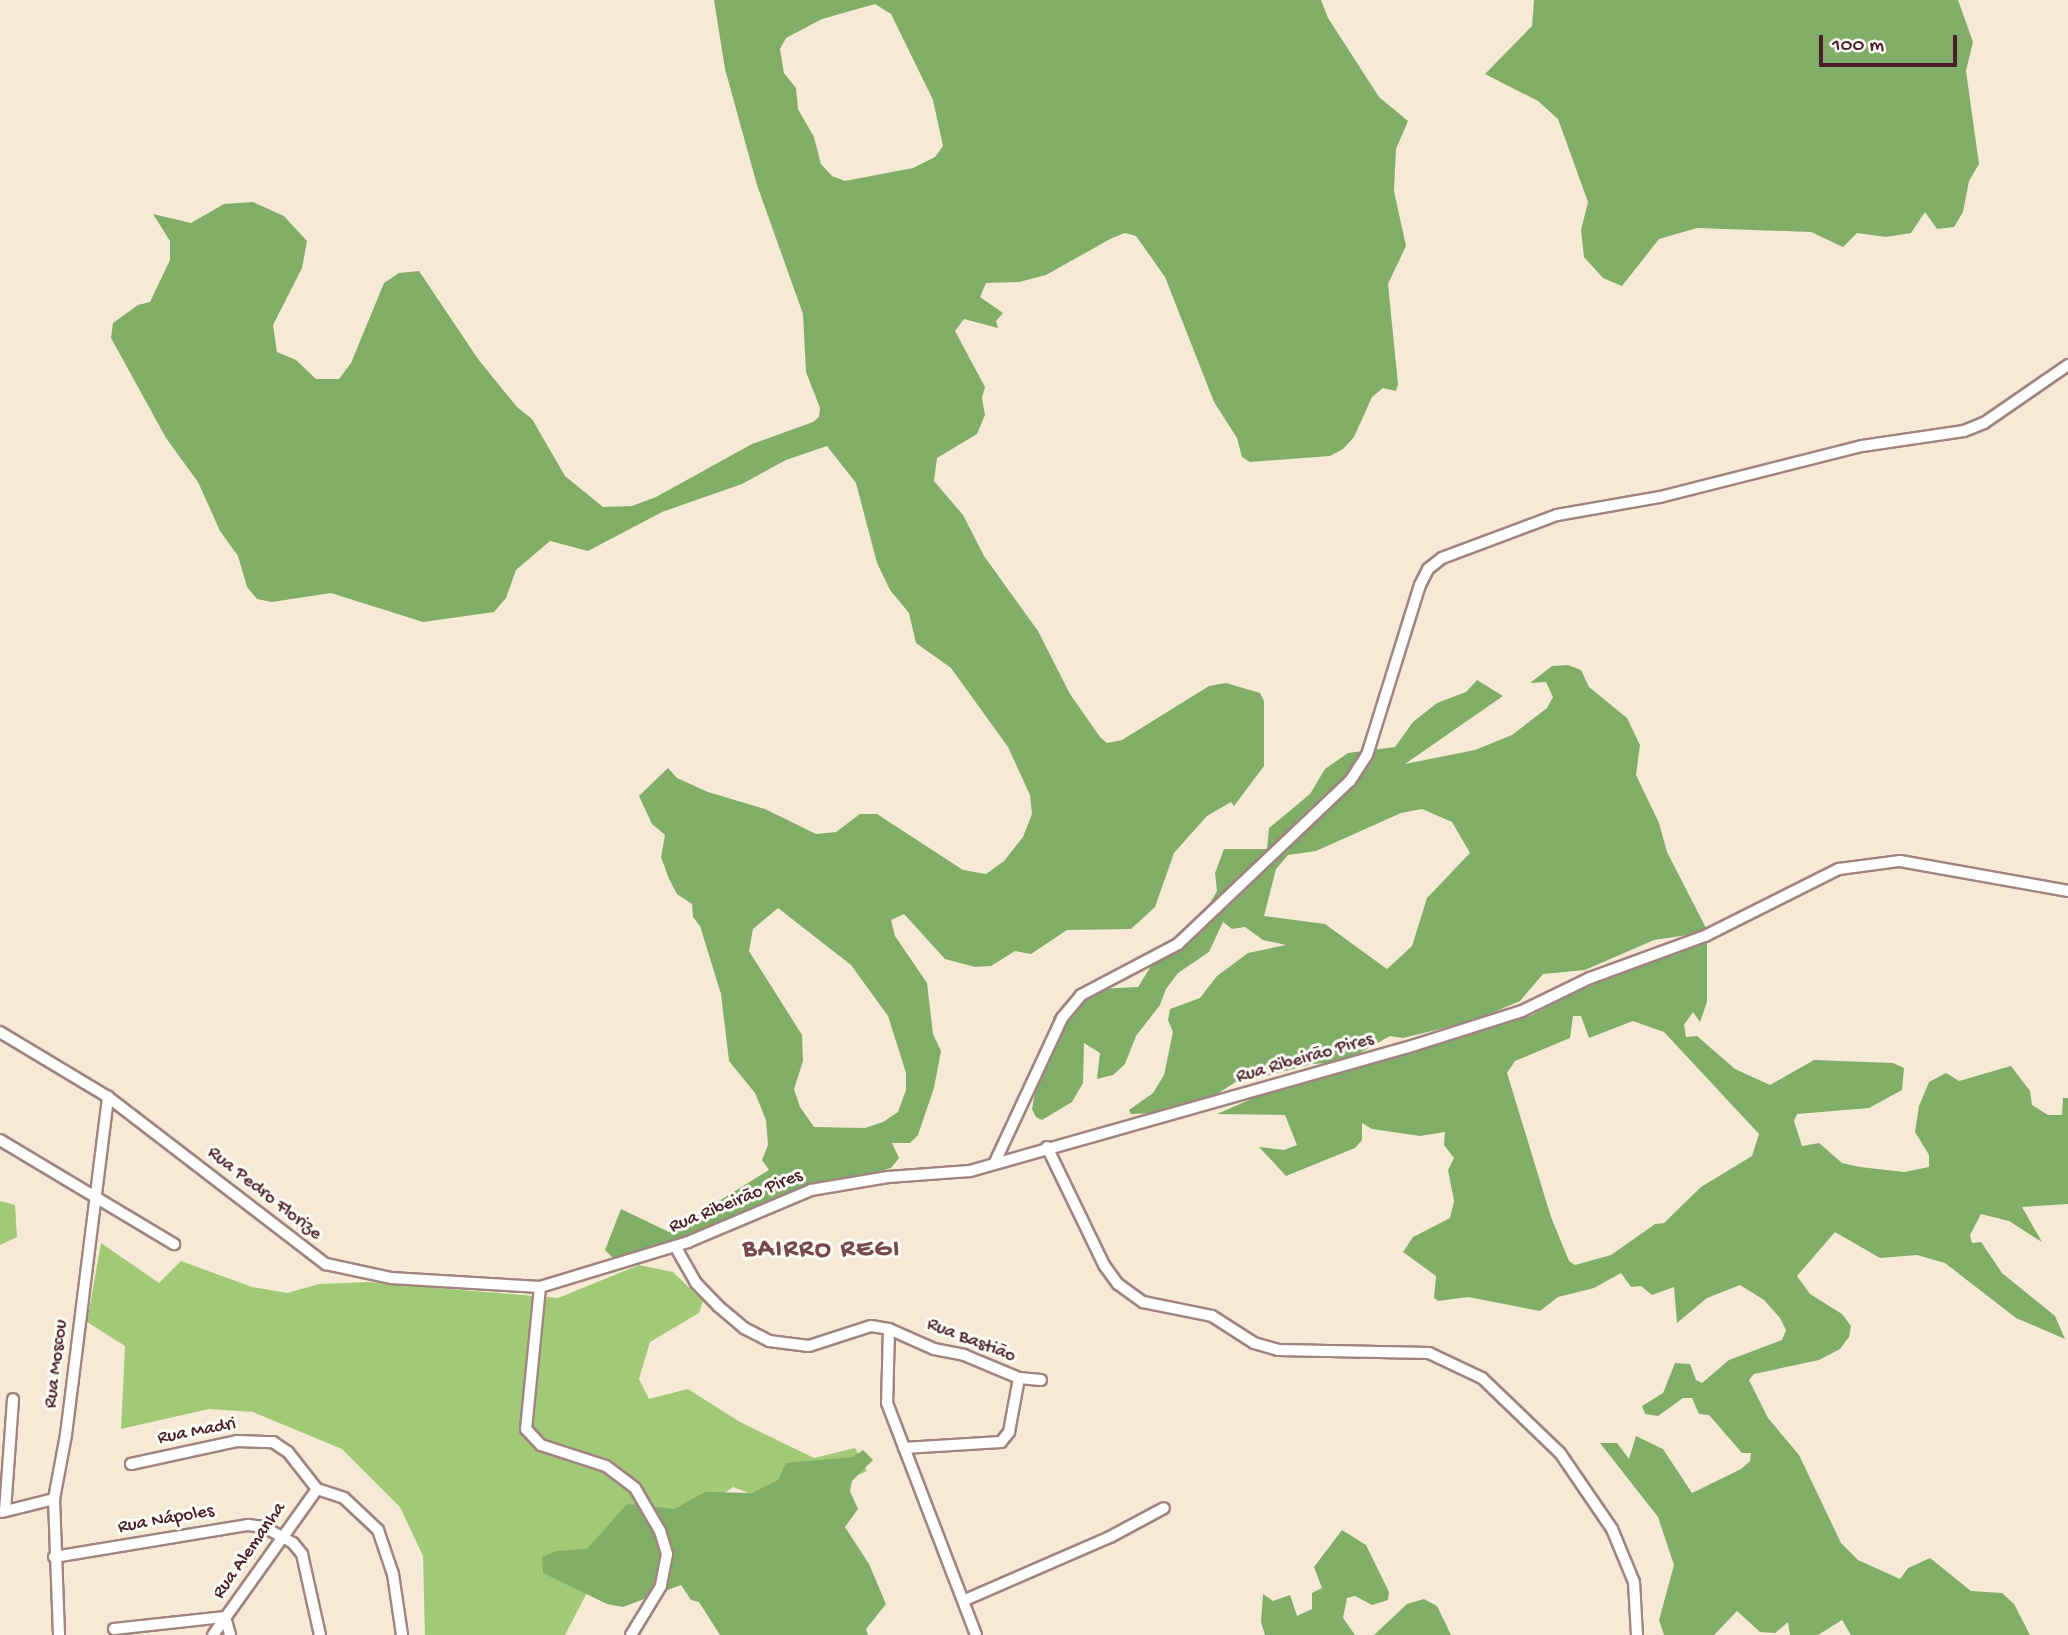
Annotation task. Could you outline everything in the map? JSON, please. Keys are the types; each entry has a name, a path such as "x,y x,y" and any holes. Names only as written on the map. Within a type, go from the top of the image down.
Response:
{"street":[{"path":"995,1162 1056,1030 1081,995 1178,944 1350,781 1367,755 1420,585 1428,569 1442,558 1557,515 1660,497 1862,446 1964,431 1984,423 2068,365"},
{"name":"Rua Ribeirão Pires","path":"540,1287 675,1246 811,1190 874,1179 970,1171 1047,1147 1322,1072 1522,1011 1590,978 1705,936 1839,869 1900,861 2068,891"},
{"name":"Rua Pedro Florize","path":"0,1032 108,1097 326,1264 391,1278 540,1287"},
{"name":"Rua Moscou","path":"59,1635 54,1557 54,1499 66,1435 93,1196 108,1097"},
{"path":"0,1140 174,1244"},
{"path":"1047,1147 1104,1265 1118,1284 1143,1302 1212,1316 1254,1343 1278,1350 1429,1353 1482,1378 1507,1399 1560,1453 1612,1529 1634,1581 1637,1635"},
{"path":"675,1246 696,1283 718,1306 744,1328 769,1341 808,1346 871,1325 889,1328 887,1403 965,1600 976,1635"},
{"path":"540,1287 526,1429 541,1445 606,1466 635,1488 660,1531 667,1554 661,1586 633,1634"},
{"name":"Rua Bastião","path":"889,1328 934,1349 964,1355 1019,1378 1041,1380"},
{"path":"904,1448 1001,1442 1009,1432 1019,1378"},
{"path":"13,1399 3,1511 54,1499"},
{"name":"Rua Madri","path":"131,1464 208,1446 257,1440 288,1452 317,1489 344,1498 378,1530 390,1562 401,1635"},
{"name":"Rua Alemanha","path":"213,1635 317,1489"},
{"path":"965,1600 1110,1537 1164,1508"},
{"name":"Rua Nápoles","path":"54,1557 248,1525 282,1536"},
{"path":"282,1536 302,1554 320,1635"},
{"path":"114,1629 225,1617 230,1635"}],"green space":[{"path":"714,0 1321,0 1328,18 1379,97 1408,121 1396,149 1394,191 1406,246 1388,284 1398,384 1396,391 1383,388 1372,397 1354,437 1343,449 1330,456 1250,462 1242,457 1237,438 1214,402 1165,277 1136,236 1125,233 1112,238 1046,275 1019,282 986,283 980,297 1003,313 996,321 998,328 964,319 955,331 985,387 982,398 985,415 977,434 937,458 934,481 963,515 984,556 1038,631 1070,694 1100,737 1107,743 1122,740 1209,686 1226,683 1260,693 1264,701 1264,766 1234,806 1231,802 1207,816 1174,853 1155,907 1131,929 1067,930 1031,954 1015,951 991,966 975,967 945,959 904,914 891,920 895,936 927,983 933,1034 941,1051 934,1088 918,1135 910,1143 892,1143 899,1158 891,1168 800,1194 690,1241 613,1258 605,1250 621,1209 669,1232 769,1170 762,1160 768,1145 766,1120 755,1093 729,1061 721,994 700,926 693,917 692,904 677,894 669,879 661,857 665,835 652,824 639,796 668,768 677,778 708,792 765,809 816,834 836,832 860,814 877,814 963,870 986,874 1004,861 1023,837 1032,814 1030,795 1008,747 951,668 916,643 909,613 890,590 877,563 856,483 827,446 786,460 742,484 662,512 588,551 550,541 516,570 506,598 494,612 423,622 331,593 272,602 257,599 247,587 238,556 220,531 198,482 166,438 111,338 113,323 138,305 150,302 170,260 170,241 153,214 191,223 224,204 253,202 284,216 307,241 302,268 273,325 277,352 296,360 316,379 339,379 351,363 384,283 399,273 419,271 478,359 517,407 532,419 565,476 603,507 632,506 656,497 752,444 813,422 819,417 820,408 806,372 803,314 757,185 725,69","holes":["875,4 891,14 933,100 943,146 935,157 913,168 845,181 832,176 821,164 814,137 798,109 796,88 784,73 780,49 786,38 822,19","778,908 851,965 888,1016 906,1073 906,1090 898,1112 883,1122 865,1128 814,1127 800,1107 794,1089 803,1061 802,1035 749,951 753,929"]},
{"path":"1534,0 1958,0 1973,42 1966,71 1979,164 1969,181 1963,212 1954,227 1937,229 1925,212 1911,233 1886,237 1857,233 1843,247 1811,232 1697,228 1659,239 1622,286 1603,278 1584,257 1581,230 1588,202 1558,119 1538,101 1485,74 1532,26"},
{"path":"1568,665 1581,670 1589,687 1627,718 1640,745 1636,775 1659,823 1667,852 1708,932 1654,940 1585,970 1543,974 1520,1001 1473,1021 1403,1038 1390,1036 1344,1062 1312,1064 1255,1079 1245,1076 1217,1094 1163,1113 1131,1114 1129,1110 1153,1093 1164,1075 1173,1032 1168,1020 1170,1009 1200,998 1217,976 1248,953 1286,945 1263,940 1245,927 1232,929 1223,922 1209,952 1178,973 1166,989 1160,1005 1136,1036 1125,1064 1113,1075 1097,1079 1100,1053 1084,1043 1083,1083 1072,1102 1042,1120 1036,1117 1032,1109 1037,1081 1054,1034 1053,1017 1076,990 1138,987 1153,963 1210,903 1217,891 1215,873 1224,849 1267,849 1269,828 1310,794 1325,769 1348,753 1395,747 1413,722 1437,703 1466,692 1477,680 1503,696 1405,764 1475,750 1512,735 1547,708 1553,697 1546,682 1530,683 1552,666","holes":["1422,809 1452,822 1470,853 1427,898 1412,946 1387,969 1325,924 1264,916 1276,869 1288,855 1316,851 1401,813"]},
{"path":"1707,934 1707,1002 1700,1022 1693,1012 1684,1025 1686,1037 1697,1036 1735,1069 1770,1085 1814,1060 1893,1063 1904,1068 1902,1090 1869,1108 1797,1114 1794,1121 1802,1146 1819,1143 1842,1163 1904,1172 1929,1167 1929,1155 1915,1132 1919,1106 1929,1082 1946,1073 1959,1081 2011,1066 2030,1091 2032,1105 2048,1115 2062,1115 2063,1098 2068,1098 2068,1204 2022,1207 2042,1242 2009,1221 1981,1214 1970,1235 1972,1243 1981,1242 2002,1273 2055,1316 2065,1339 2016,1318 1945,1263 1917,1255 1880,1258 1835,1232 1797,1276 1810,1294 1842,1314 1851,1326 1849,1337 1840,1349 1819,1360 1754,1374 1749,1380 1768,1418 1799,1455 1841,1543 1858,1560 1900,1579 1908,1568 1930,1558 1971,1591 2002,1593 2014,1604 2030,1635 1851,1635 1842,1620 1818,1635 1790,1635 1788,1622 1775,1633 1760,1632 1737,1611 1714,1635 1664,1635 1659,1620 1674,1565 1658,1517 1600,1443 1617,1443 1629,1459 1636,1436 1663,1449 1692,1493 1741,1469 1750,1461 1751,1453 1742,1453 1709,1415 1699,1414 1692,1398 1683,1398 1658,1416 1645,1414 1642,1406 1663,1393 1675,1363 1690,1364 1696,1380 1702,1383 1729,1360 1782,1340 1786,1330 1780,1318 1764,1300 1740,1285 1707,1298 1677,1323 1674,1287 1652,1295 1641,1286 1631,1287 1621,1273 1594,1288 1558,1297 1540,1311 1468,1297 1438,1301 1434,1298 1436,1276 1403,1252 1413,1237 1450,1218 1454,1201 1448,1170 1454,1158 1444,1145 1445,1132 1420,1136 1372,1129 1362,1123 1362,1140 1355,1148 1286,1176 1259,1147 1284,1150 1297,1145 1285,1115 1217,1114 1272,1090 1532,1015 1591,984 1638,968","holes":["1573,1016 1581,1016 1589,1038 1633,1021 1664,1032 1759,1134 1752,1156 1701,1187 1664,1223 1655,1224 1611,1255 1575,1265 1569,1261 1551,1217 1507,1073 1515,1061 1570,1038"]},
{"path":"0,1201 15,1205 17,1237 0,1245"},
{"path":"101,1243 159,1283 181,1261 252,1287 287,1293 319,1284 367,1282 558,1298 639,1265 673,1272 703,1301 699,1313 650,1342 639,1379 649,1399 688,1389 740,1422 814,1458 855,1448 867,1471 786,1507 733,1487 591,1585 565,1635 425,1635 423,1556 400,1507 342,1449 253,1412 209,1409 121,1429 125,1346 87,1322"},
{"path":"863,1450 873,1460 852,1481 850,1491 858,1509 845,1527 869,1564 886,1604 866,1629 868,1635 720,1635 699,1602 691,1600 681,1585 623,1607 607,1604 543,1573 542,1557 556,1551 587,1549 627,1504 674,1509 705,1492 752,1493 778,1480 786,1463 853,1457"},
{"path":"1342,1530 1366,1545 1389,1592 1388,1600 1372,1605 1355,1596 1347,1598 1343,1618 1355,1635 1265,1635 1261,1622 1263,1594 1273,1601 1290,1595 1297,1616 1312,1609 1312,1593 1322,1588 1314,1567"},
{"path":"1424,1599 1437,1606 1451,1635 1374,1635 1407,1604"}],"district":[{"name":"BAIRRO REGI","path":"822,1251"}]}
